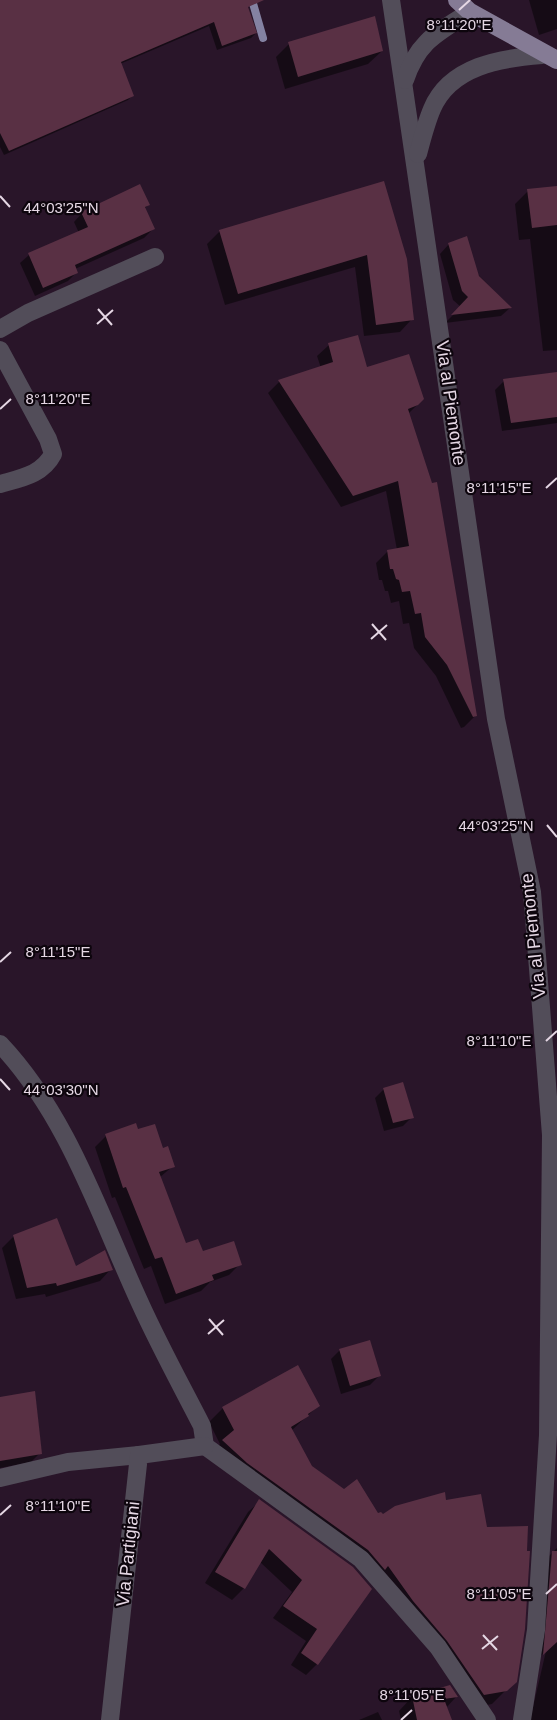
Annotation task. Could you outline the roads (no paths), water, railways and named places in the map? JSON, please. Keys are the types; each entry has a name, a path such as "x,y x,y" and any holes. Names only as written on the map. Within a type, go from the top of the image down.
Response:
{"main road":[{"name":"Via al Piemonte","path":"463,6 550,58"}],"street":[{"name":"Via al Piemonte","path":"391,0 496,719 532,892 550,1135 548,1435 536,1630 522,1720"},
{"name":"Via al Piemonte","path":"404,81 412,58 463,6"},
{"name":"Via al Piemonte","path":"416,159 432,108 445,89 462,75 490,61 550,58"},
{"path":"0,329 28,313 155,257"},
{"path":"0,350 48,439 53,454 47,466 32,474 0,484"},
{"path":"0,1044 18,1063 71,1146 141,1305 202,1426 205,1446"},
{"path":"0,1478 68,1462 205,1446 361,1559 438,1647 487,1720"},
{"name":"Via Partigiani","path":"110,1720 139,1455"}],"waterway":[{"path":"252,0 263,38"}]}
